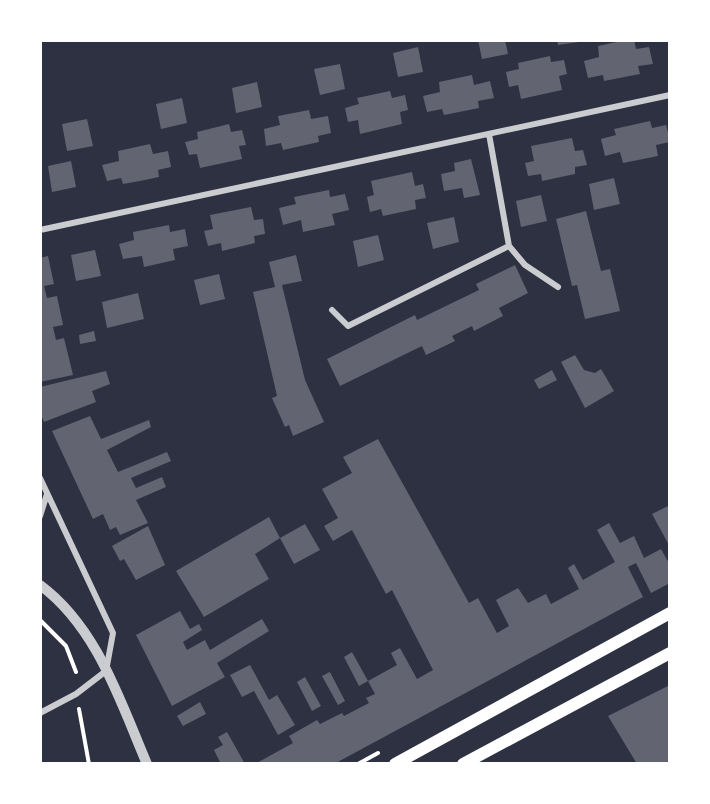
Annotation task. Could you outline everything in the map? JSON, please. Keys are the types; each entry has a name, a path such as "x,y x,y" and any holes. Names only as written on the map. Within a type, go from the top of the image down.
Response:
{"main road":[{"path":"395,764 669,613"},
{"path":"463,764 669,653"}],"street":[{"path":"40,230 669,95"},
{"path":"489,134 509,246 525,265 558,287"},
{"path":"332,310 348,326 509,246"},
{"path":"40,478 113,633 106,670 76,694 40,713"},
{"path":"40,516 47,493"},
{"path":"40,585 54,595 86,634 106,670 147,764"}],"building":[{"path":"478,40 505,40 508,54 482,59"},
{"path":"557,40 579,40 579,42 558,45"},
{"path":"634,40 636,49 649,47 653,64 638,66 640,74 604,81 603,75 588,78 584,61 599,57 598,46"},
{"path":"418,47 423,72 398,77 393,53"},
{"path":"550,56 551,62 564,60 567,74 559,76 562,90 521,99 518,85 509,87 506,72 519,69 518,63"},
{"path":"340,64 345,89 320,95 314,69"},
{"path":"472,75 474,85 490,81 494,98 478,101 479,108 444,115 442,109 427,112 423,96 440,92 439,82"},
{"path":"257,82 262,107 236,113 232,88"},
{"path":"390,91 392,98 405,95 408,110 400,112 402,124 360,134 358,120 348,122 345,108 359,104 357,98"},
{"path":"182,98 187,123 161,129 156,104"},
{"path":"309,110 311,119 328,116 331,133 318,136 319,142 283,150 281,143 266,146 264,129 280,125 278,116"},
{"path":"87,119 93,146 67,151 62,124"},
{"path":"650,121 652,128 666,125 670,140 670,142 656,145 658,156 623,163 620,152 605,156 601,139 616,135 614,129"},
{"path":"229,124 231,132 242,130 246,145 239,146 242,159 200,168 197,154 189,155 185,142 198,139 197,132"},
{"path":"572,138 575,151 583,150 587,165 575,167 575,174 542,181 541,174 528,176 525,163 534,161 531,146"},
{"path":"150,144 153,154 168,151 171,167 158,170 159,177 123,184 121,178 107,181 102,165 119,161 118,151"},
{"path":"471,159 480,195 464,198 462,188 444,191 441,174 455,171 454,163"},
{"path":"71,161 76,187 52,192 48,166"},
{"path":"412,172 415,186 423,184 426,198 415,200 416,209 383,216 381,209 370,212 367,197 374,195 371,181"},
{"path":"614,178 620,204 594,210 589,184"},
{"path":"329,190 330,197 345,194 349,210 332,214 335,225 303,232 301,220 283,225 279,208 296,204 294,197"},
{"path":"541,195 547,221 521,227 516,201"},
{"path":"251,207 254,220 263,219 265,234 254,236 255,243 222,251 221,243 208,246 204,231 213,229 210,215"},
{"path":"586,211 601,271 610,269 620,311 585,319 577,285 572,286 556,219"},
{"path":"454,217 459,242 433,249 427,223"},
{"path":"169,225 170,232 185,229 188,246 173,249 175,260 144,267 142,256 123,259 119,244 134,240 133,232"},
{"path":"378,235 384,260 358,267 353,241"},
{"path":"95,250 101,276 76,281 71,255"},
{"path":"296,255 302,281 282,285 305,380 324,422 293,436 289,425 285,427 272,398 277,396 253,292 275,287 269,262"},
{"path":"48,256 54,284 44,286 47,298 57,296 63,325 53,327 56,340 64,338 73,375 40,382 40,258"},
{"path":"515,265 528,293 499,308 503,316 474,331 472,326 452,336 455,341 426,355 422,346 340,386 327,359 415,315 417,320 479,290 476,284"},
{"path":"219,274 225,299 200,305 194,280"},
{"path":"138,293 144,319 107,328 102,302"},
{"path":"94,331 96,341 80,344 79,335"},
{"path":"575,355 584,370 595,373 601,369 614,391 585,408 561,362"},
{"path":"552,370 557,380 539,389 534,380"},
{"path":"106,371 110,384 92,391 96,402 44,422 40,412 40,387"},
{"path":"90,416 101,439 149,420 151,427 107,450 118,472 167,452 171,461 131,478 136,488 162,477 166,487 136,500 148,523 120,535 116,527 110,530 103,514 93,519 52,431"},
{"path":"378,439 469,603 478,598 497,633 509,626 496,600 518,588 528,603 546,594 551,604 579,589 568,568 574,564 583,580 615,562 597,530 609,523 620,543 634,536 644,558 661,549 670,565 670,583 651,593 636,563 628,567 643,597 334,764 255,764 293,743 289,736 317,720 320,724 342,713 344,716 369,703 366,698 375,694 368,681 397,665 391,653 400,648 417,679 433,670 392,590 386,594 352,530 333,541 324,526 338,518 322,489 352,473 343,457"},
{"path":"670,505 670,547 652,514"},
{"path":"269,517 280,538 255,554 269,579 204,617 176,571"},
{"path":"305,524 320,550 294,564 280,538"},
{"path":"148,526 165,565 136,580 124,559 120,561 112,546"},
{"path":"180,611 190,629 199,624 202,630 183,642 187,650 205,640 210,650 262,619 269,631 217,663 225,677 172,706 136,635"},
{"path":"352,652 368,681 359,686 344,657"},
{"path":"250,665 269,700 277,695 295,725 278,735 254,691 242,697 230,675"},
{"path":"330,672 345,701 338,705 322,676"},
{"path":"305,677 321,706 312,711 297,682"},
{"path":"670,685 670,764 637,764 608,716"},
{"path":"200,702 206,714 183,726 177,716"},
{"path":"227,732 245,764 221,764 214,750 223,745 218,737"}]}
